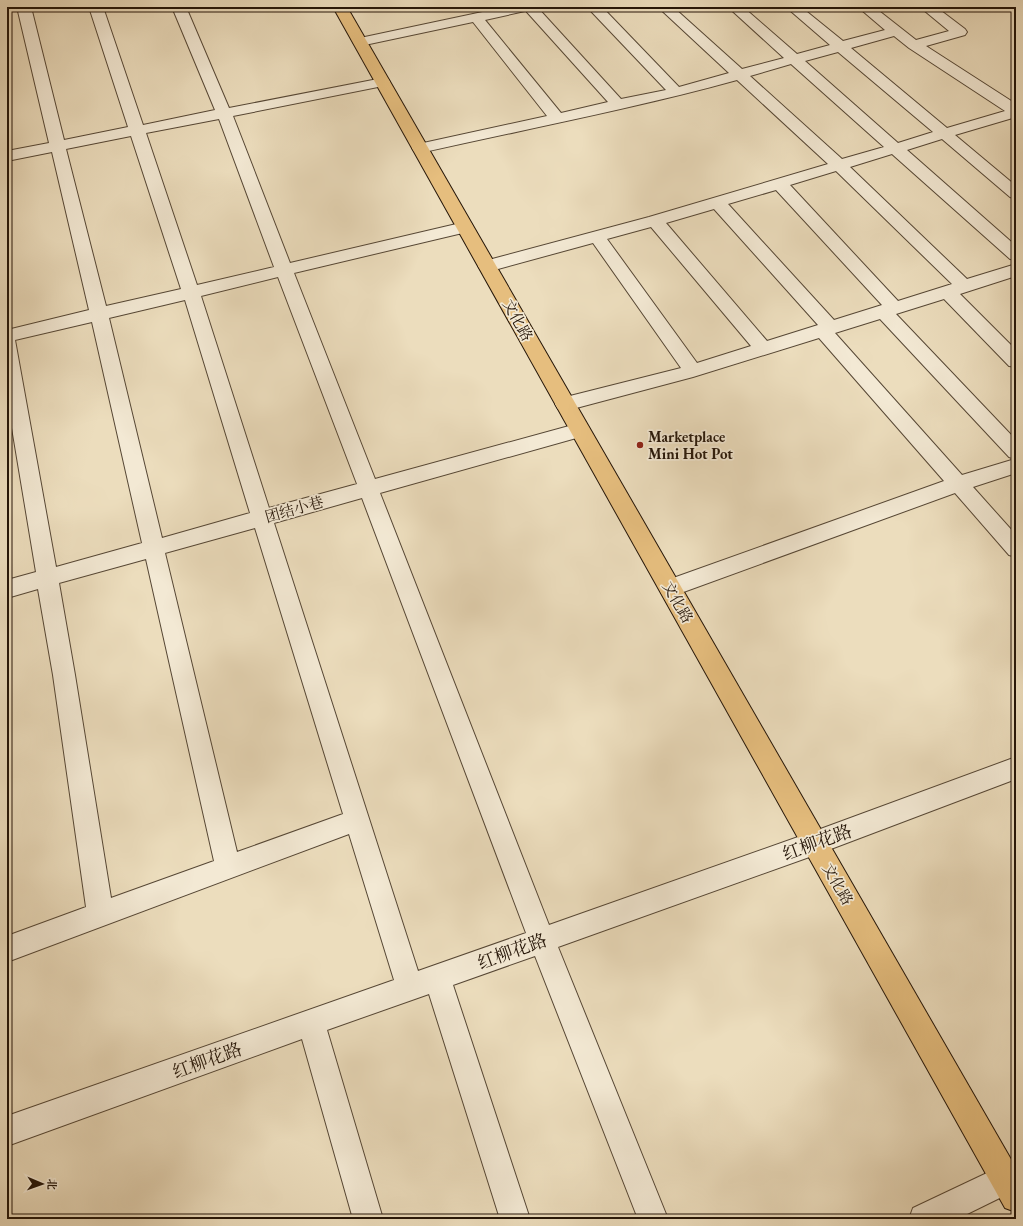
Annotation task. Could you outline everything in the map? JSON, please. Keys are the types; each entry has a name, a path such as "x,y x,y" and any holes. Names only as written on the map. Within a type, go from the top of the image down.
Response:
{"main road":[{"name":"文化路","path":"340,7 1011,1188"}],"street":[{"path":"24,7 99,314 228,867"},
{"path":"96,7 191,292 410,987"},
{"path":"179,7 224,113 542,940 654,1219"},
{"path":"360,42 525,7"},
{"path":"530,7 618,105"},
{"path":"594,7 676,92"},
{"path":"665,7 840,165 956,289 1016,361"},
{"path":"735,7 1016,255"},
{"path":"793,7 1016,194"},
{"path":"865,7 914,45 1016,111"},
{"path":"914,45 960,32 927,7"},
{"path":"477,18 557,118"},
{"path":"420,148 676,92 896,31"},
{"path":"7,156 383,82"},
{"path":"487,266 655,221 1016,111"},
{"path":"779,183 889,310 1016,452"},
{"path":"717,202 958,484 1016,549"},
{"path":"655,221 763,349"},
{"path":"7,336 465,227"},
{"path":"597,237 693,371"},
{"path":"565,404 693,371 956,289 1012,277"},
{"path":"7,343 64,675 100,914"},
{"name":"团结小巷","path":"7,589 580,430"},
{"path":"670,588 958,484 1016,466"},
{"name":"红柳花路","path":"7,1131 815,843 1016,768"},
{"path":"7,949 357,820"},
{"path":"437,978 515,1219"},
{"path":"311,1023 368,1219"},
{"path":"924,1219 1011,1188"}],"place":[{"name":"Marketplace Mini Hot Pot","path":"640,445"}]}
